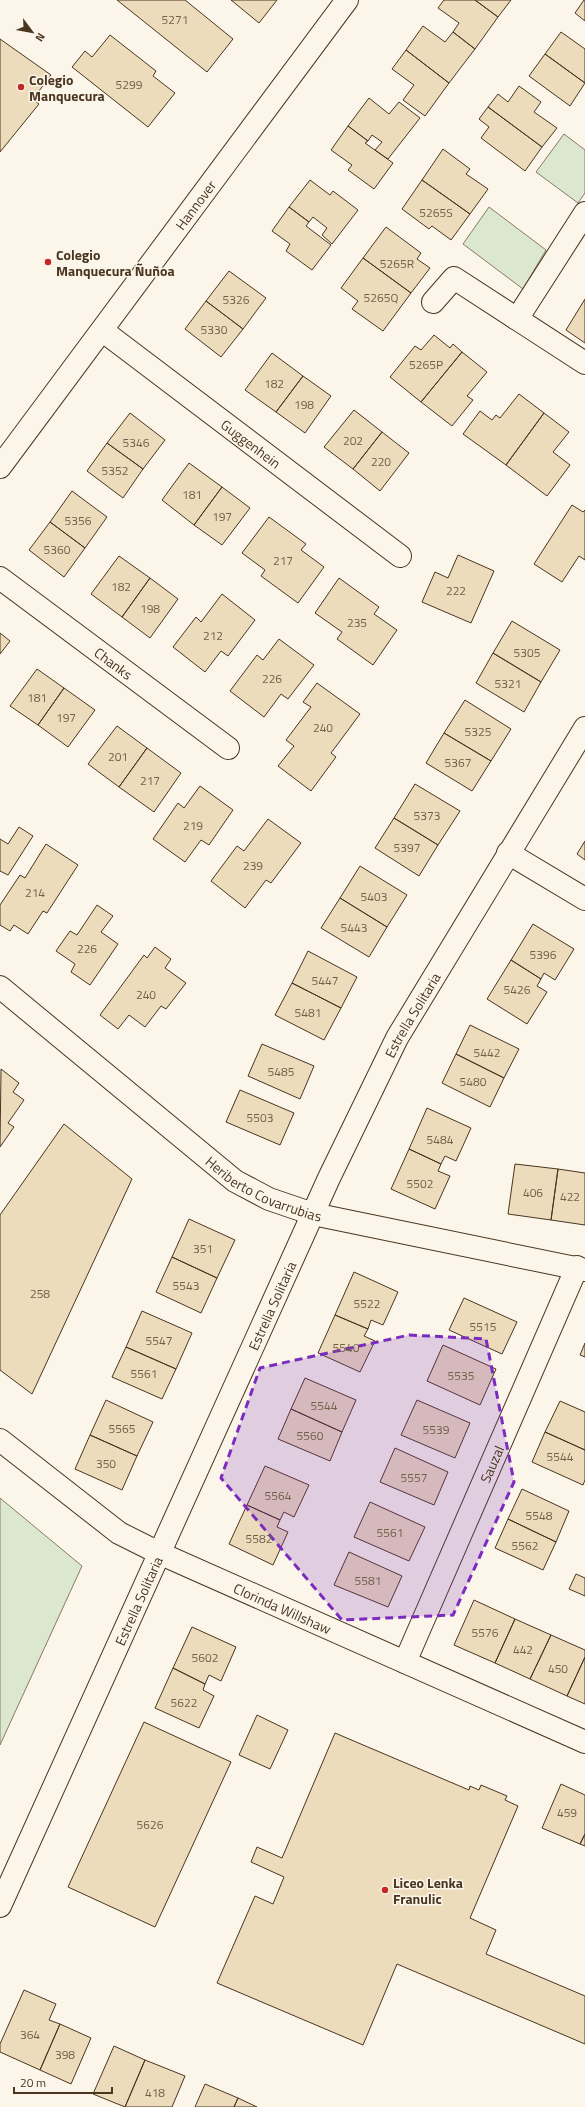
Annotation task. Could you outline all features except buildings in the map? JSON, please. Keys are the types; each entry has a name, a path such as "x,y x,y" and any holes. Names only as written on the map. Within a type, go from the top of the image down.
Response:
{"street":[{"name":"Hannover","path":"0,468 347,0"},
{"path":"517,319 585,213"},
{"path":"432,302 454,278 585,363"},
{"name":"Guggenhein","path":"103,331 400,556"},
{"name":"Chanks","path":"0,578 228,748"},
{"name":"Estrella Solitaria","path":"0,1906 329,1178 397,1038 585,728"},
{"path":"508,853 585,899"},
{"name":"Heriberto Covarrubias","path":"0,987 235,1181 269,1199 313,1214 581,1268"},
{"name":"Sauzal","path":"405,1662 581,1268"},
{"name":"Clorinda Willshaw","path":"0,1440 119,1533 160,1553 585,1742"}],"highlighted area":[{"path":"409,1335 486,1339 514,1482 453,1615 342,1620 221,1478 260,1368"}],"green space":[{"path":"564,134 585,150 585,193 578,203 536,172"},
{"path":"489,207 546,250 523,289 463,244"},
{"path":"0,1498 82,1566 0,1745"}],"place":[{"name":"Colegio Manquecura","path":"21,87"},
{"name":"Colegio Manquecura Ñuñoa","path":"48,262"},
{"name":"Liceo Lenka Franulic","path":"385,1890"}]}
